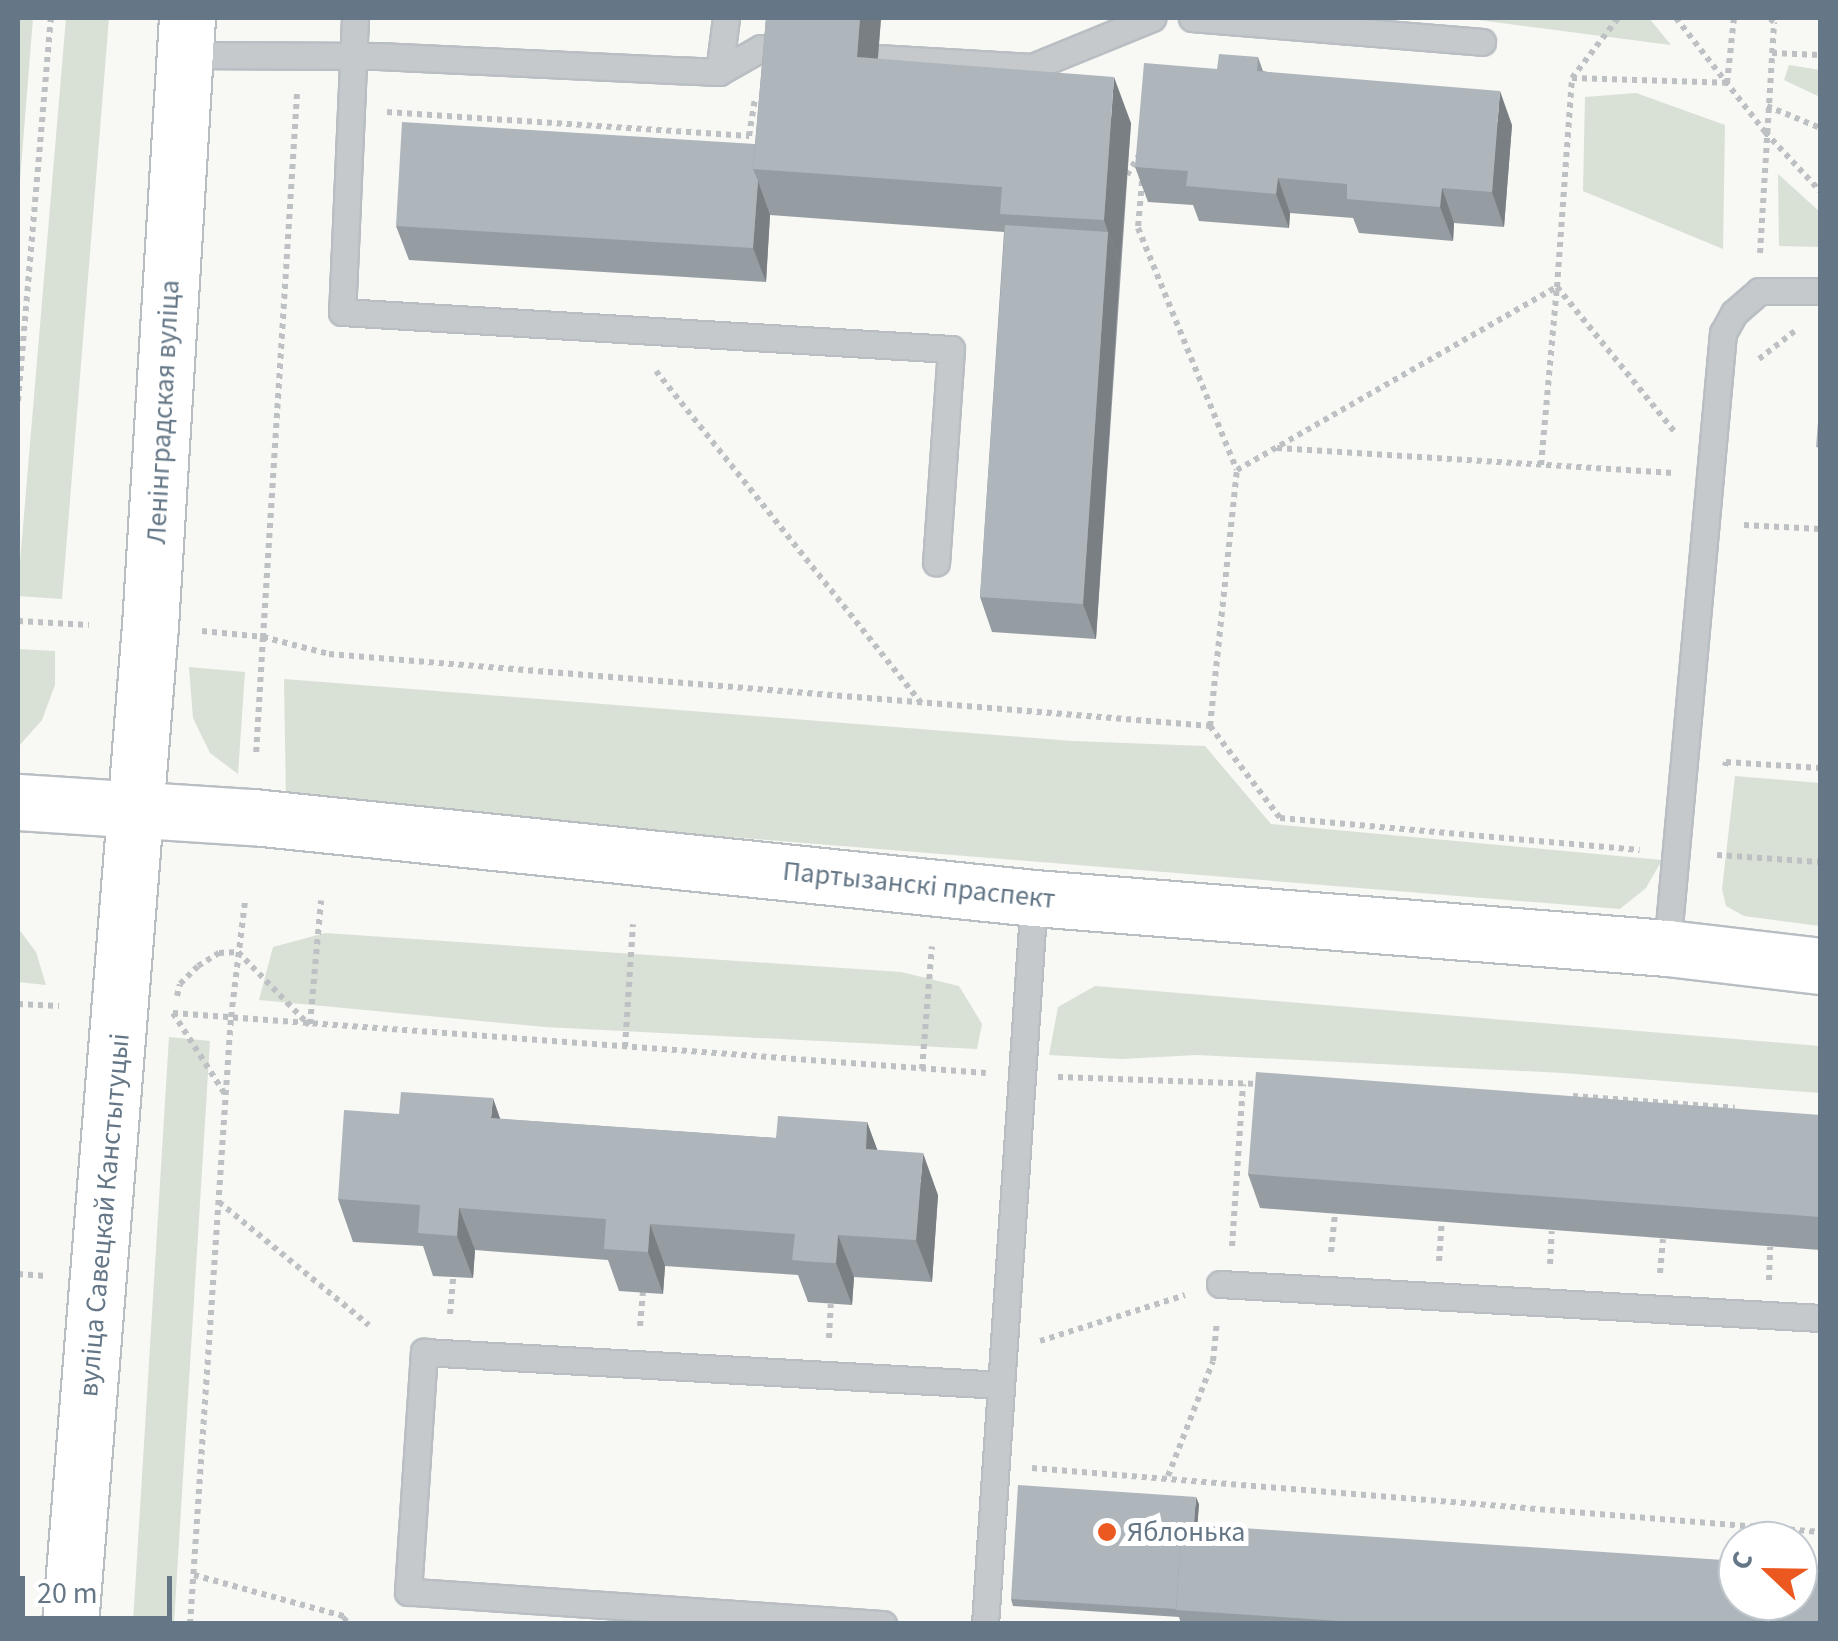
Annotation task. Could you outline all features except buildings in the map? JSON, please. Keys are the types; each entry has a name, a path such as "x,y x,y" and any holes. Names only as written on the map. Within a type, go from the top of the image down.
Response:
{"main road":[{"name":"Ленінградская вуліца","path":"136,806 186,36"},
{"name":"Партызанскі праспект","path":"18,802 136,806 1034,898 1667,948 1820,966"},
{"name":"вуліца Савецкай Канстытуцыі","path":"70,1624 136,806"}],"lane":[{"path":"354,18 342,312 951,349 936,562"},
{"path":"719,72 726,18"},
{"path":"878,58 1032,67 1152,18"},
{"path":"1192,18 1482,42"},
{"path":"186,36 299,56 719,72 772,49"},
{"path":"1667,948 1722,333 1734,312 1759,291 1820,290"},
{"path":"985,1624 1034,898"},
{"path":"1220,1284 1820,1318"},
{"path":"883,1624 408,1592 424,1352 1001,1385"}],"path":[{"path":"18,401 51,18"},
{"path":"1540,464 1572,78 1618,18"},
{"path":"1676,18 1765,132 1820,191"},
{"path":"1727,83 1734,18"},
{"path":"1759,291 1774,22 1769,18"},
{"path":"750,136 772,49"},
{"path":"1772,53 1820,55"},
{"path":"256,754 299,56"},
{"path":"1572,78 1727,83"},
{"path":"1768,106 1820,128"},
{"path":"376,112 750,136 762,146"},
{"path":"499,134 500,120"},
{"path":"681,146 682,132"},
{"path":"1127,175 1146,143 1138,228 1237,470 1210,726 1280,818 1678,854 1820,862"},
{"path":"1237,470 1557,287"},
{"path":"1557,287 1710,475"},
{"path":"1754,363 1807,322"},
{"path":"623,330 924,706"},
{"path":"1275,448 1710,475"},
{"path":"1744,525 1820,529"},
{"path":"18,621 88,625"},
{"path":"202,631 263,637 328,654 924,706 1210,726"},
{"path":"1724,781 1726,762 1820,768"},
{"path":"1718,855 1719,837"},
{"path":"226,1095 172,1013 180,984 219,953 238,952 310,1026 321,900"},
{"path":"190,1624 226,1095 245,902"},
{"path":"624,1048 633,924"},
{"path":"922,1068 932,946"},
{"path":"18,1004 60,1006"},
{"path":"172,1013 232,1018"},
{"path":"218,1202 369,1325"},
{"path":"1330,1258 1335,1214"},
{"path":"1439,1265 1442,1222"},
{"path":"1549,1272 1552,1230"},
{"path":"1659,1280 1663,1238"},
{"path":"1768,1287 1770,1247"},
{"path":"449,1326 453,1277"},
{"path":"1004,1352 1220,1284"},
{"path":"639,1337 642,1292"},
{"path":"829,1348 831,1304"},
{"path":"996,1466 1820,1532"},
{"path":"194,1575 347,1617 340,1624"}],"shaded area":[{"path":"18,18 33,18 18,205"},
{"path":"66,18 109,18 62,599 18,596 18,586"},
{"path":"1463,18 1649,18 1671,45"},
{"path":"1789,65 1820,70 1820,97 1784,80"},
{"path":"1636,93 1725,125 1723,249 1583,191 1585,97"},
{"path":"1778,174 1820,212 1820,247 1779,246"},
{"path":"18,649 55,651 55,685 42,720 18,747"},
{"path":"189,667 245,672 238,774 210,753 193,718"},
{"path":"284,679 1072,741 1205,746 1271,824 1662,860 1646,888 1620,909 286,801"},
{"path":"1735,776 1820,783 1820,926 1744,916 1726,906 1722,889"},
{"path":"18,928 36,952 46,985 18,982"},
{"path":"325,933 901,972 959,986 982,1024 977,1049 545,1027 259,1000 273,947"},
{"path":"1095,986 1820,1046 1820,1093 1563,1073 1197,1055 1121,1059 1049,1055 1058,1007"},
{"path":"169,1037 210,1041 174,1623 133,1623"}],"place":[{"name":"Яблонька","path":"1107,1532"}]}
